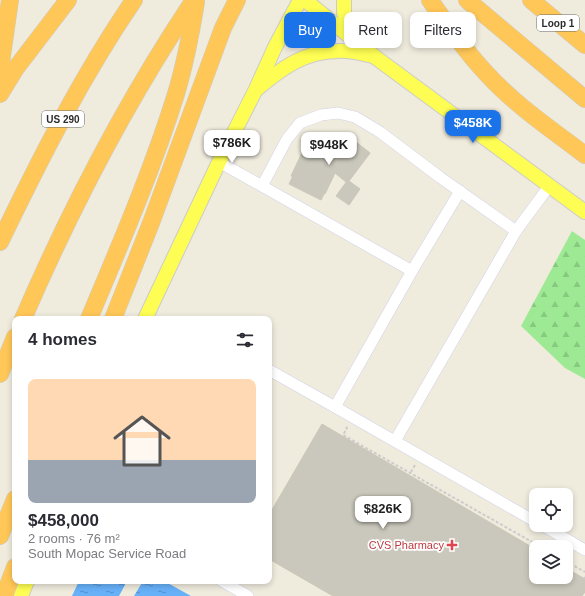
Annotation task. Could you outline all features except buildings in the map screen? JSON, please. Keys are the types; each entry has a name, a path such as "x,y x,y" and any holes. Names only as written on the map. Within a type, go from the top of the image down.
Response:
{"highway":[{"path":"0,70 10,0"},
{"path":"0,94 30,49 68,0"},
{"name":"US 290","path":"0,242 34,172 79,89 134,0"},
{"path":"90,316 127,228 176,93 189,42 195,0"},
{"path":"24,316 80,197 102,154 170,36 195,0"},
{"path":"114,316 151,223 223,28 237,0"},
{"path":"430,0 450,30 486,74 525,110 585,155"},
{"path":"466,0 585,99"},
{"name":"Loop 1","path":"531,0 585,45"},
{"path":"0,374 12,344"},
{"path":"0,536 12,506"},
{"path":"4,596 12,575"}],"main road":[{"path":"0,6 3,0"},
{"path":"146,316 219,162 256,89 275,47 300,0"},
{"path":"305,0 344,31"},
{"path":"344,0 344,12"},
{"path":"365,48 585,212"},
{"path":"256,89 280,70 298,60 314,54 339,50 376,57"},
{"path":"21,596 26,584"}],"street":[{"path":"262,186 287,139 300,123 321,115 338,113 355,117 380,132 516,231"},
{"path":"219,162 412,271"},
{"path":"395,441 516,231 550,185"},
{"path":"335,407 412,271 460,191"},
{"path":"272,372 529,518"},
{"path":"554,532 585,550"},
{"path":"227,584 248,596"}],"path":[{"path":"341,424 347,428 343,435 375,454 411,472 529,540"},
{"path":"411,472 415,464"},
{"path":"573,566 585,572"}],"green space":[{"path":"572,231 585,240 585,379 565,368 521,326"}],"water":[{"path":"78,584 125,584 119,596 72,596"},
{"path":"141,584 169,584 191,596 134,596"}],"place":[{"name":"CVS Pharmacy","path":"452,545"}]}
